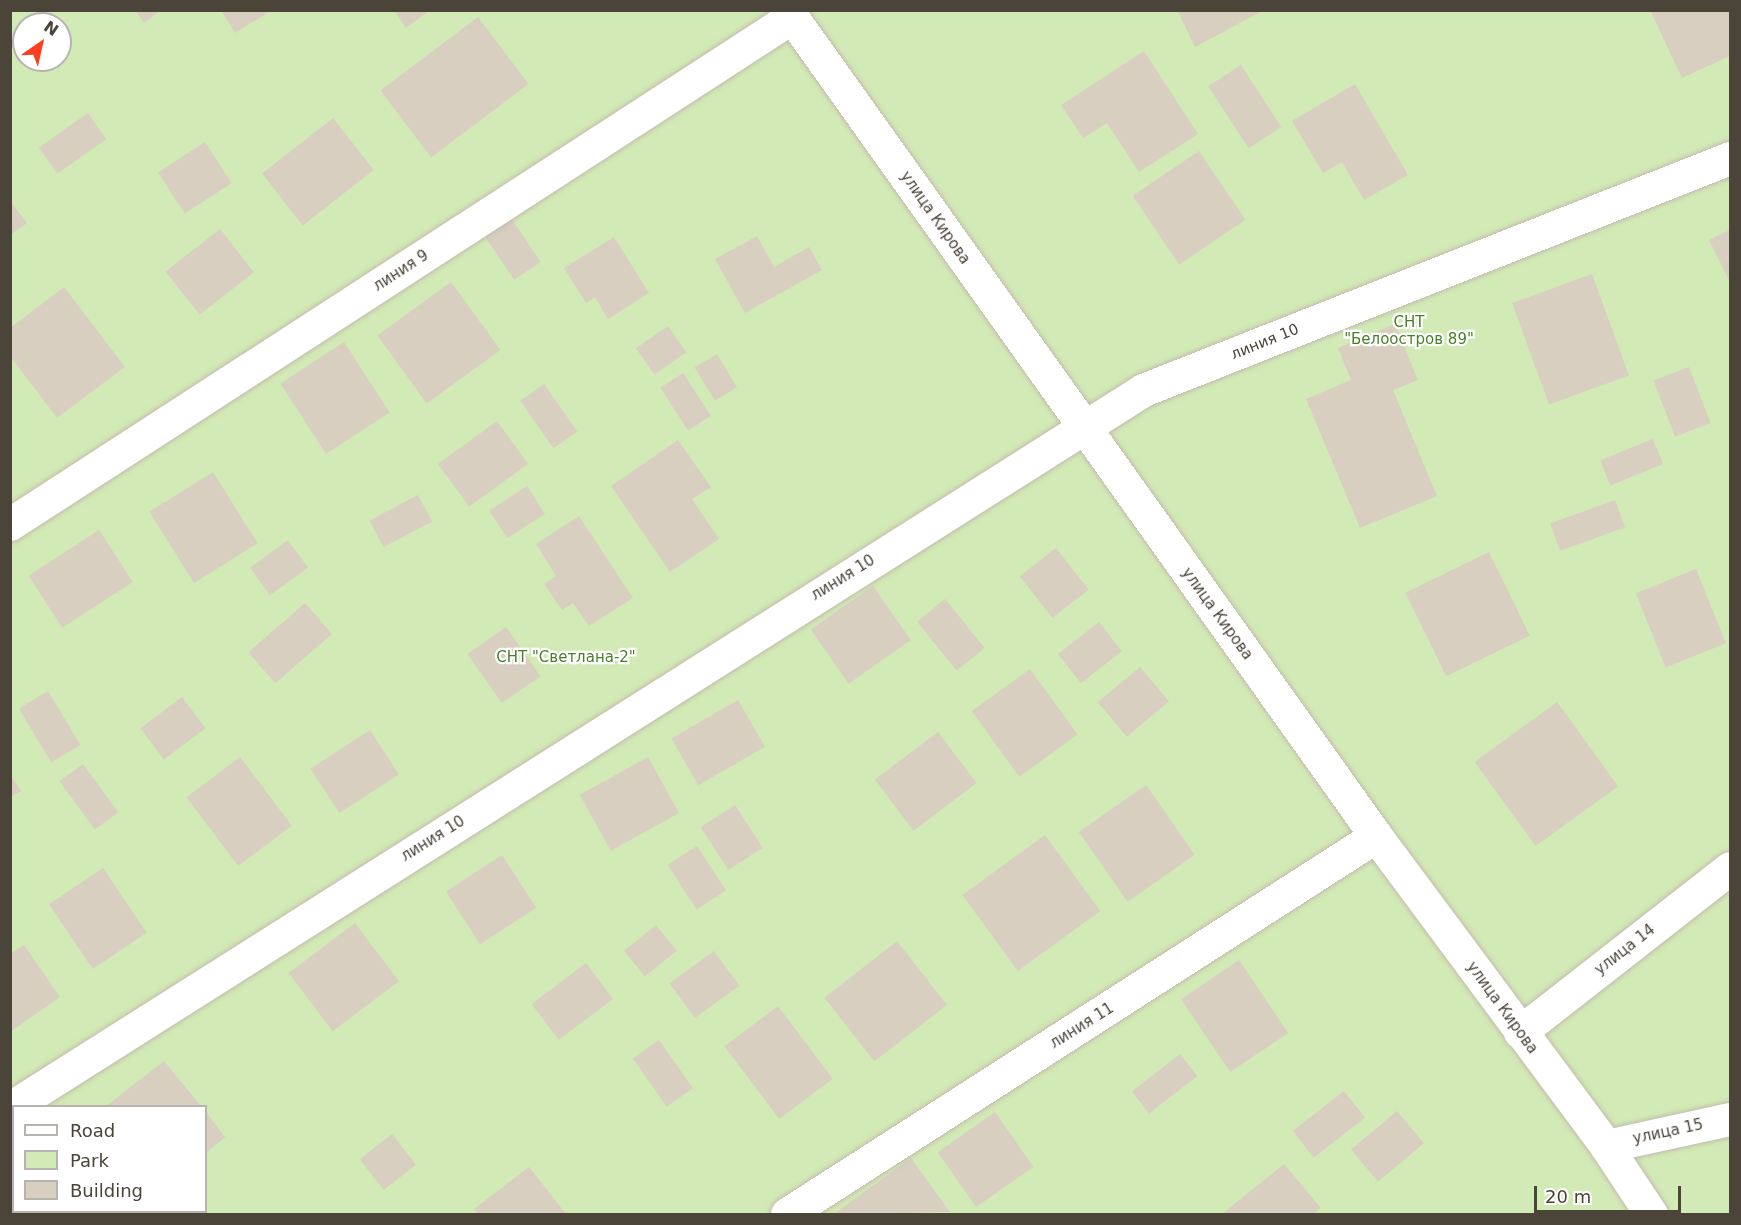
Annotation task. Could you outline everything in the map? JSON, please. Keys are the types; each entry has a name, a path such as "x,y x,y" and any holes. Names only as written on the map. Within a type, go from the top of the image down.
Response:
{"street":[{"name":"улица Кирова","path":"790,14 1376,836 1606,1146 1651,1215"},
{"name":"линия 9","path":"10,524 790,14"},
{"name":"линия 10","path":"15,1105 1143,390 1731,158"},
{"name":"линия 11","path":"787,1215 1376,836"},
{"name":"улица 14","path":"1520,1032 1731,868"},
{"name":"улица 15","path":"1606,1146 1731,1119"}],"green space":[{"name":"СНТ \"Светлана-2\"","path":"10,11 1730,11 1730,1214 11,1214"}],"building":[{"path":"135,10 161,10 144,23"},
{"path":"221,10 272,10 235,33"},
{"path":"394,10 430,10 406,28"},
{"path":"1177,10 1264,10 1195,47"},
{"path":"1650,10 1730,10 1730,56 1682,78"},
{"path":"478,17 529,84 431,158 381,90"},
{"path":"1144,51 1198,134 1139,172 1107,123 1083,138 1061,105"},
{"path":"1241,65 1281,127 1249,148 1208,86"},
{"path":"1355,84 1408,175 1364,200 1342,162 1323,173 1292,121"},
{"path":"88,113 106,139 57,174 39,147"},
{"path":"333,118 374,170 303,225 262,173"},
{"path":"205,142 232,183 185,214 158,172"},
{"path":"1199,151 1245,220 1179,265 1133,196"},
{"path":"10,201 27,223 10,235"},
{"path":"511,218 541,262 514,280 484,236"},
{"path":"220,229 254,272 199,315 166,271"},
{"path":"1730,230 1730,282 1709,240"},
{"path":"757,236 774,267 809,247 822,270 745,313 715,259"},
{"path":"614,237 649,293 608,319 595,297 586,303 564,268"},
{"path":"1592,274 1629,375 1549,405 1512,303"},
{"path":"451,282 500,350 427,403 377,335"},
{"path":"64,287 125,367 57,418 10,356 10,328"},
{"path":"1395,324 1418,380 1393,390 1437,496 1360,528 1306,399 1351,380 1338,348"},
{"path":"668,326 686,352 654,375 636,348"},
{"path":"344,342 390,412 326,454 280,383"},
{"path":"717,354 737,387 715,401 695,367"},
{"path":"1689,367 1711,423 1675,437 1654,381"},
{"path":"683,373 711,416 688,430 660,388"},
{"path":"544,384 577,432 554,448 520,401"},
{"path":"497,421 528,464 469,507 438,464"},
{"path":"1653,439 1663,464 1610,485 1600,460"},
{"path":"678,440 711,487 692,499 719,539 670,572 611,486"},
{"path":"213,472 258,543 194,583 149,512"},
{"path":"527,486 545,514 507,538 489,511"},
{"path":"418,495 432,521 384,547 369,521"},
{"path":"1615,500 1625,527 1560,551 1550,524"},
{"path":"579,516 633,598 589,626 573,603 562,610 544,584 556,576 536,544"},
{"path":"99,530 133,582 62,628 29,576"},
{"path":"288,540 308,568 270,595 250,568"},
{"path":"1056,548 1089,590 1052,618 1020,576"},
{"path":"1489,552 1530,636 1446,676 1405,593"},
{"path":"1696,569 1726,643 1666,668 1636,593"},
{"path":"873,586 911,640 849,684 811,630"},
{"path":"945,599 985,648 957,671 917,622"},
{"path":"305,603 332,634 275,683 248,652"},
{"path":"1099,622 1122,651 1081,683 1058,654"},
{"path":"506,627 540,676 502,703 467,654"},
{"path":"1140,667 1169,701 1127,737 1098,702"},
{"path":"1030,669 1078,735 1019,777 972,711"},
{"path":"48,691 80,745 51,763 19,709"},
{"path":"182,697 205,728 164,759 140,728"},
{"path":"738,700 765,747 698,785 671,738"},
{"path":"1557,702 1618,786 1536,846 1474,762"},
{"path":"370,730 399,774 339,813 310,769"},
{"path":"938,732 977,783 913,831 875,780"},
{"path":"240,757 292,826 238,866 186,797"},
{"path":"648,757 679,813 611,851 580,795"},
{"path":"83,764 118,813 95,830 60,781"},
{"path":"10,775 21,791 10,797"},
{"path":"1146,785 1195,855 1128,902 1079,832"},
{"path":"735,805 763,848 728,870 701,827"},
{"path":"1045,835 1100,911 1018,971 962,895"},
{"path":"697,846 726,890 697,910 668,865"},
{"path":"502,855 536,908 480,944 446,891"},
{"path":"103,868 147,933 93,969 49,904"},
{"path":"355,923 399,981 333,1031 289,973"},
{"path":"656,925 677,951 645,976 624,951"},
{"path":"897,941 947,1005 874,1061 825,998"},
{"path":"24,945 60,997 10,1032 10,954"},
{"path":"714,951 739,986 695,1018 670,983"},
{"path":"1239,960 1288,1033 1230,1072 1181,999"},
{"path":"586,963 613,999 559,1040 532,1004"},
{"path":"778,1006 833,1079 779,1119 724,1046"},
{"path":"659,1040 693,1088 667,1107 633,1058"},
{"path":"1180,1054 1197,1076 1149,1114 1132,1092"},
{"path":"164,1061 200,1105 107,1105"},
{"path":"1344,1091 1365,1118 1314,1158 1293,1131"},
{"path":"1397,1111 1424,1143 1378,1182 1351,1150"},
{"path":"995,1112 1033,1167 976,1207 938,1152"},
{"path":"207,1113 225,1137 207,1152"},
{"path":"392,1134 416,1165 384,1190 360,1159"},
{"path":"911,1158 950,1212 834,1214"},
{"path":"1284,1164 1321,1208 1313,1214 1222,1214"},
{"path":"529,1167 566,1214 478,1214 474,1209"}],"park label":[{"name":"СНТ \"Белоостров 89\"","path":"1409,330"}]}
